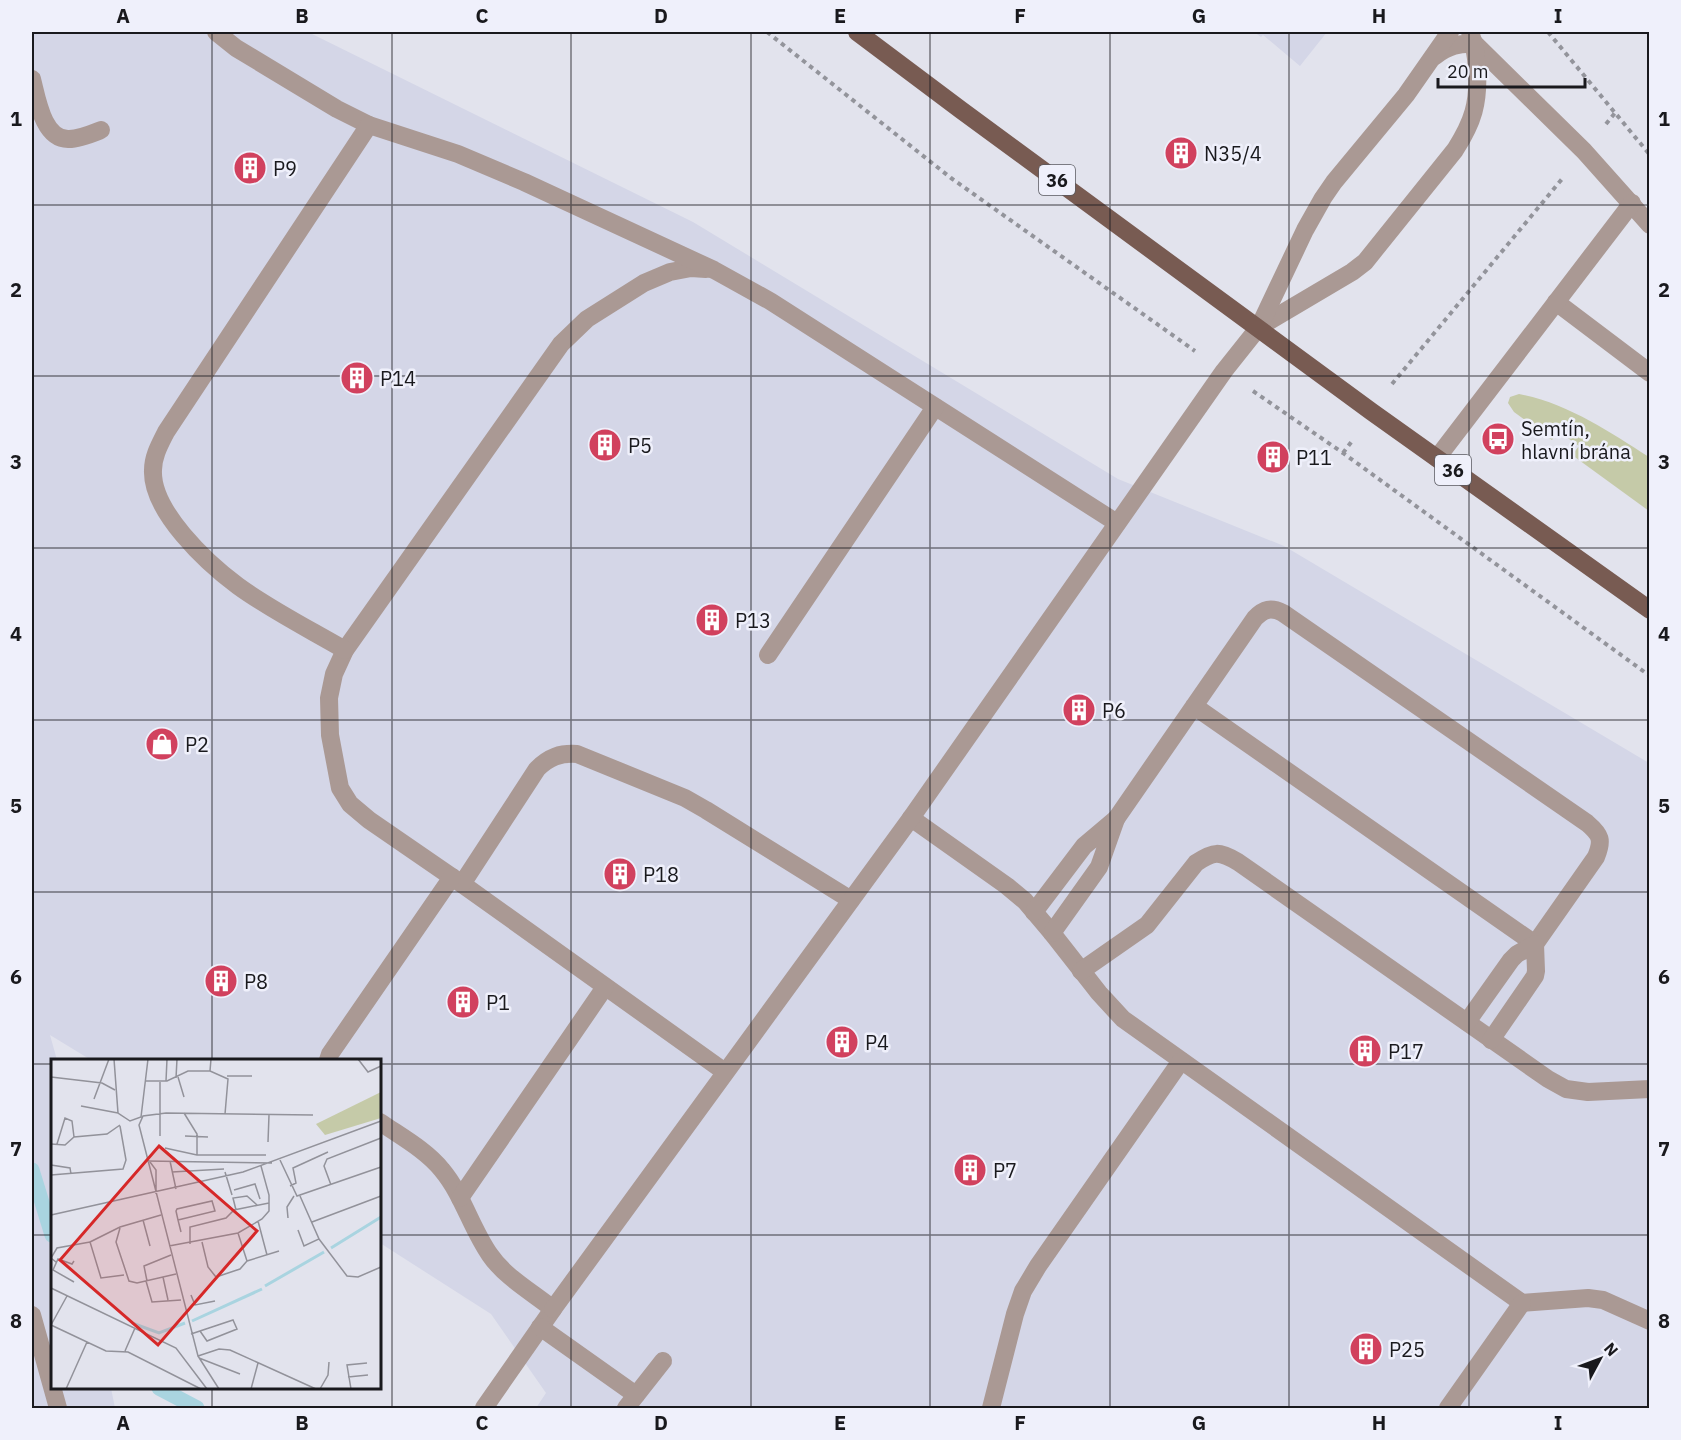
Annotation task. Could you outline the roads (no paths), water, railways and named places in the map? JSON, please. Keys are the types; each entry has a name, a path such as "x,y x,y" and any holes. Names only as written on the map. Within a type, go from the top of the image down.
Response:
{"main road":[{"name":"36","path":"857,32 1372,412 1650,610"}],"street":[{"path":"216,32 236,48 337,109 369,125 458,154 714,270 770,301 1118,524"},
{"path":"484,1408 540,1327 911,818 1224,371 1258,327 1323,198 1406,95 1450,32"},
{"path":"1258,327 1365,262 1455,150 1467,131 1478,90 1473,38"},
{"path":"1434,57 1445,49 1473,38"},
{"path":"1473,38 1584,151 1650,225"},
{"path":"32,79 44,120 52,133 63,139 69,139 101,130"},
{"path":"345,650 237,585 207,559 184,536 167,513 156,493 152,472 155,455 166,432 369,125"},
{"path":"1437,458 1632,203"},
{"path":"714,270 691,268 670,272 644,284 587,319 561,344 345,650 334,674 329,698 330,735 340,788 350,804 369,820 457,880 725,1072"},
{"path":"1556,302 1650,372"},
{"path":"768,655 935,407"},
{"path":"1053,933 1099,867 1116,819 1255,618 1261,612 1276,609 1587,823 1596,830 1600,838 1600,848 1596,857 1535,944 1511,960 1467,1022"},
{"path":"1194,706 1535,944"},
{"path":"328,1059 537,769 545,761 566,753 577,754 685,798 851,900"},
{"path":"911,818 1025,901 1099,993 1123,1018 1522,1303 1568,1298 1596,1299 1650,1321"},
{"path":"1034,912 1084,846 1116,819"},
{"path":"1081,971 1147,925 1196,863 1215,853 1225,854 1548,1080 1566,1089 1588,1092 1650,1089"},
{"path":"1491,1040 1535,976 1535,944"},
{"path":"460,1198 605,987"},
{"path":"991,1408 1023,1291 1181,1061"},
{"path":"381,1123 442,1169 497,1264 554,1309"},
{"path":"1448,1408 1522,1303"},
{"path":"32,1315 51,1383"},
{"path":"540,1327 631,1402 663,1360"},
{"path":"53,1389 58,1408"}],"waterway":[{"path":"32,1170 51,1232"},
{"path":"161,1389 197,1408"}],"place":[{"name":"N35/4","path":"1181,153"},
{"name":"P9","path":"250,168"},
{"name":"P14","path":"357,378"},
{"name":"Semtín, hlavní brána","path":"1498,439"},
{"name":"P5","path":"605,445"},
{"name":"P11","path":"1273,457"},
{"name":"P13","path":"712,620"},
{"name":"P6","path":"1079,710"},
{"name":"P2","path":"162,744"},
{"name":"P18","path":"620,874"},
{"name":"P8","path":"221,981"},
{"name":"P1","path":"463,1002"},
{"name":"P4","path":"842,1042"},
{"name":"P17","path":"1365,1051"},
{"name":"P7","path":"970,1170"},
{"name":"P25","path":"1366,1349"}]}
